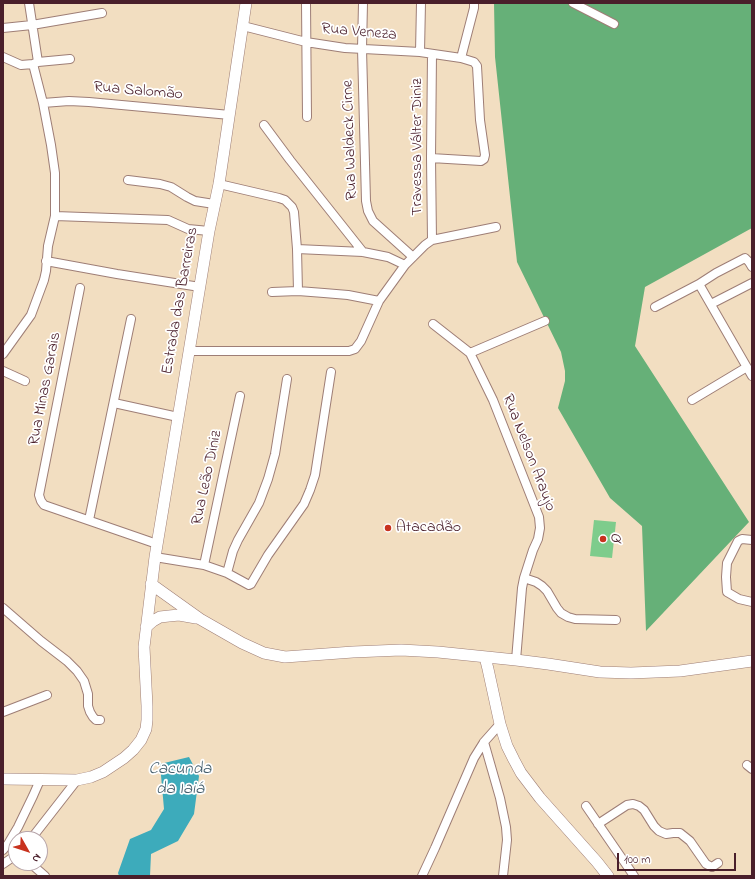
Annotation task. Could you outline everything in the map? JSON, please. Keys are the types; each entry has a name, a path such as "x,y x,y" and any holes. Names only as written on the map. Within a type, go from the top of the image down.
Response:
{"main road":[{"name":"Estrada das Barreiras","path":"3,779 77,780 92,777 114,766 133,750 141,740 146,729 147,720 144,647 151,584 209,231 219,184 246,3"},
{"path":"151,584 200,619 253,649 276,656 286,657 401,650 438,652 516,660 600,672 632,673 680,671 752,661"},
{"path":"146,627 156,619 169,616 179,615 200,619"},
{"path":"484,657 500,724 507,746 514,760 540,798 608,876"}],"street":[{"path":"3,354 31,315 44,280 48,246 55,216 54,159 36,63 29,3"},
{"path":"306,3 307,117"},
{"name":"Rua Waldeck Cirne","path":"363,3 362,49 366,201 368,211 374,221 413,257"},
{"path":"420,52 421,3"},
{"path":"461,58 474,3"},
{"path":"573,3 614,24"},
{"path":"3,28 32,25 102,13"},
{"name":"Rua Veneza","path":"243,26 306,42 362,49 420,52 461,58 474,62 477,66 480,120 485,155 484,159 481,161 431,158"},
{"name":"Travessa Válter Diniz","path":"432,54 432,240"},
{"path":"3,57 21,66 70,59"},
{"name":"Rua Salomão","path":"43,103 69,101 89,102 230,115"},
{"path":"264,125 363,252"},
{"path":"128,180 165,185 195,201 214,204"},
{"path":"219,184 279,198 289,203 294,212 298,291"},
{"path":"55,216 168,220 188,228 209,231"},
{"path":"189,350 349,351 355,349 361,341 379,301 405,265 425,245 432,240 496,227"},
{"path":"297,249 363,252 388,257 405,265"},
{"path":"655,307 745,258 752,267"},
{"path":"46,261 200,287"},
{"path":"711,304 752,283"},
{"path":"692,400 750,373 699,284"},
{"name":"Rua Minas Garais","path":"80,288 39,495 44,505 88,520"},
{"path":"272,292 298,291 348,295 379,301"},
{"path":"131,319 88,520 157,544"},
{"path":"470,353 545,321"},
{"name":"Rua Nelson Araujo","path":"432,324 470,353 493,400 539,516 539,534 524,578 516,660"},
{"path":"3,371 25,381"},
{"path":"155,557 204,565 227,573 249,585 251,584 268,554 304,504 310,490 315,475 331,372"},
{"path":"227,573 238,540 259,503 268,479 275,454 287,379"},
{"name":"Rua Leão Diniz","path":"204,565 240,396"},
{"path":"114,403 178,417"},
{"path":"752,540 742,539 738,541 727,563 726,577 727,592 739,599 752,602"},
{"path":"524,578 536,582 542,586 547,591 561,613 568,617 575,619 616,620"},
{"path":"3,608 41,641 68,661 77,671 84,681 88,694 88,706 90,712 96,720 100,720"},
{"path":"3,712 47,695"},
{"path":"422,876 474,758 484,742 500,724"},
{"path":"484,742 502,805 506,827 507,840 503,876"},
{"path":"6,847 26,812 40,780"},
{"path":"37,831 77,780"},
{"path":"598,824 627,805 633,804 644,810 659,831 666,834 680,833 686,837 706,864 712,867 718,863"},
{"path":"586,806 634,876"}],"green space":[{"path":"494,3 752,3 752,228 645,287 635,346 749,522 646,631 642,526 610,498 558,408 565,381 565,371 561,352 517,262 495,57"},
{"name":"Q","path":"594,520 616,522 612,558 590,556"}],"water":[{"name":"Cacunda da Iaiá","path":"189,757 199,776 194,814 178,841 151,854 150,876 119,876 118,873 130,839 151,830 164,809 160,764"}],"place":[{"name":"Atacadão","path":"388,528"},
{"name":"Q","path":"603,539"}]}
